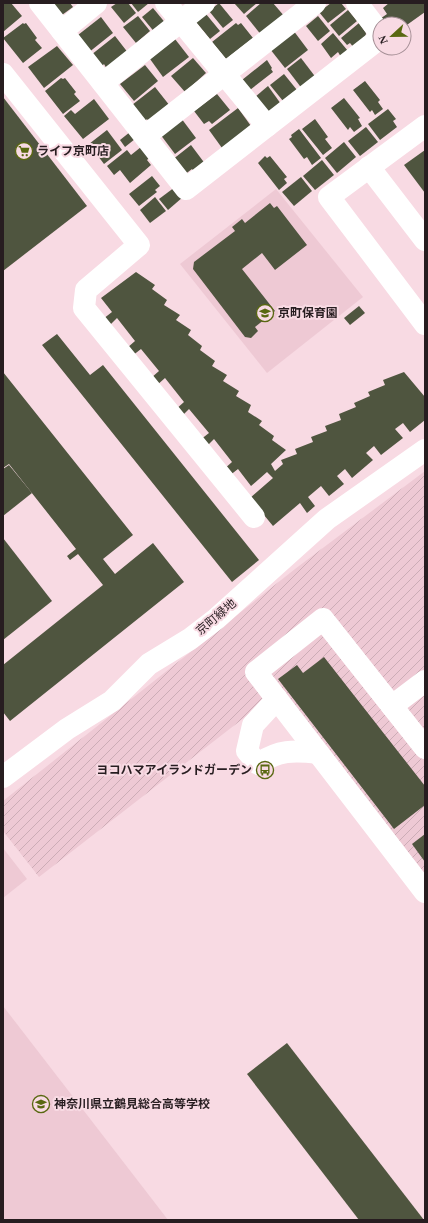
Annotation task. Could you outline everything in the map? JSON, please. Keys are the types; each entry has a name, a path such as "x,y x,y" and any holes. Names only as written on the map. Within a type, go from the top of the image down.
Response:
{"street":[{"path":"40,3 186,189 372,44"},
{"path":"62,31 96,3"},
{"path":"166,3 267,126"},
{"path":"103,83 204,3"},
{"path":"145,136 315,3"},
{"path":"356,3 372,23"},
{"path":"3,74 139,245 86,290 84,308 254,517"},
{"path":"425,126 329,197 425,324"},
{"path":"370,167 425,240"},
{"name":"京町緑地","path":"3,777 67,729 112,701 149,664 190,639 216,619 327,519 425,450"},
{"path":"425,748 323,619 256,672 425,892"},
{"path":"392,706 425,681"},
{"path":"277,699 253,725 247,751 258,764 270,756 294,750 318,753"}],"shaded area":[{"path":"276,189 363,297 267,373 180,264"},
{"path":"425,471 425,874 281,689 39,877 3,831 3,801 295,569"},
{"path":"3,848 27,879 3,898"},
{"name":"神奈川県立鶴見総合高等学校","path":"3,1006 155,1203 168,1220 3,1220"}],"building":[{"path":"3,3 11,3 22,16 3,32"},
{"path":"52,3 70,3 73,7 62,15"},
{"path":"117,3 128,3 136,13 124,23 111,7"},
{"path":"131,3 149,3 138,12"},
{"path":"219,3 233,20 223,28 209,11"},
{"path":"234,3 257,3 244,14"},
{"path":"261,3 273,3 285,17 262,36 246,16"},
{"path":"331,3 341,3 346,9 328,23 319,12"},
{"path":"389,3 425,3 425,12 412,21 412,16 384,16 387,14 383,8"},
{"path":"153,8 167,25 156,34 142,17"},
{"path":"348,10 357,21 339,36 330,25"},
{"path":"206,14 220,31 210,39 196,22"},
{"path":"138,16 150,31 136,43 123,27"},
{"path":"318,16 330,31 318,41 306,26"},
{"path":"101,17 113,33 88,53 78,35"},
{"path":"23,23 26,23 37,38 35,40 42,48 23,63 3,38"},
{"path":"236,23 238,25 241,23 253,38 226,59 212,42"},
{"path":"359,23 366,33 365,39 354,48 350,43 347,45 341,38"},
{"path":"293,30 308,50 285,68 270,49"},
{"path":"333,33 348,51 341,57 338,52 331,58 321,44"},
{"path":"115,36 129,54 108,71 104,64 101,67 91,55"},
{"path":"175,39 189,57 163,77 150,59"},
{"path":"57,46 73,65 44,88 28,67"},
{"path":"193,58 206,73 185,92 171,76"},
{"path":"301,58 317,79 303,90 287,69"},
{"path":"267,60 273,72 250,90 242,80"},
{"path":"145,65 158,81 134,101 120,84"},
{"path":"284,74 297,90 283,101 270,85"},
{"path":"61,78 65,78 76,92 74,94 80,101 63,114 45,91"},
{"path":"365,81 380,100 378,102 383,109 375,115 372,110 370,112 353,90"},
{"path":"268,86 281,104 269,114 255,97"},
{"path":"155,87 170,106 149,122 147,119 145,121 132,105"},
{"path":"217,94 230,110 212,124 209,121 204,124 194,111"},
{"name":"ライフ京町店","path":"3,97 87,206 3,271"},
{"path":"344,98 360,118 358,119 362,126 354,132 350,127 348,130 331,108"},
{"path":"94,99 109,119 83,139 64,116 71,110 75,114"},
{"path":"238,108 251,126 222,148 209,130"},
{"path":"388,109 396,119 393,121 397,127 380,140 368,124"},
{"path":"181,118 196,138 175,154 160,134"},
{"path":"315,119 328,137 325,139 332,148 323,155 302,129"},
{"path":"366,127 378,142 360,156 348,141"},
{"path":"299,129 321,158 312,165 307,157 304,159 289,139 292,137 291,135"},
{"path":"107,130 122,150 104,164 89,144"},
{"path":"130,132 135,139 125,147 120,140"},
{"path":"344,142 356,157 337,173 325,158"},
{"path":"191,145 206,165 195,173 192,169 184,175 172,160"},
{"path":"141,147 149,158 147,160 151,165 130,183 120,170 114,175 107,166 127,150 131,155"},
{"path":"425,150 425,193 404,165"},
{"path":"265,156 267,158 270,156 287,177 284,179 287,183 279,190 258,163"},
{"path":"322,160 334,175 315,190 303,176"},
{"path":"152,176 160,186 155,190 157,192 139,206 129,194"},
{"path":"301,177 312,191 294,206 282,192"},
{"path":"175,187 183,197 168,210 159,199"},
{"path":"155,197 166,211 150,223 140,210"},
{"path":"270,203 274,208 277,206 307,245 275,270 262,253 242,269 275,311 255,327 258,331 251,338 245,337 193,269 194,262 235,231 232,227 242,219 245,223"},
{"path":"136,272 155,285 152,289 167,300 164,305 180,315 176,320 191,330 188,335 202,346 200,350 215,361 212,366 227,375 223,381 239,391 236,396 251,405 248,412 262,421 259,425 274,436 272,440 286,450 271,464 275,471 283,464 281,460 297,454 295,449 313,442 311,437 327,431 325,426 341,420 339,414 356,407 354,403 370,396 368,392 385,385 383,380 404,372 425,397 425,420 410,432 403,423 395,429 403,438 381,455 374,446 366,453 373,460 352,478 345,469 337,476 344,484 329,496 321,486 308,497 315,506 307,513 300,503 273,526 250,498 273,478 267,472 251,486 238,469 229,476 223,470 232,462 214,439 206,447 200,440 209,433 189,409 181,417 175,410 184,402 165,378 156,386 151,378 159,371 141,349 132,356 127,348 135,341 117,318 109,326 103,319 112,312 101,298"},
{"path":"359,306 365,313 350,325 344,318"},
{"path":"57,334 90,375 103,365 259,560 232,582 42,345"},
{"path":"3,372 133,535 103,559 115,574 153,543 184,582 10,721 3,712 3,665 103,585 78,554 70,560 67,556 76,549 9,464 3,468"},
{"path":"9,465 32,493 3,516 3,469"},
{"path":"3,538 52,601 3,640"},
{"path":"324,657 425,786 425,805 394,829 278,679 297,665 303,673"},
{"path":"425,834 425,862 412,844"},
{"path":"287,1043 424,1220 359,1220 247,1074"}],"place":[{"name":"ライフ京町店","path":"24,151"},
{"name":"京町保育園","path":"265,313"},
{"name":"ヨコハマアイランドガーデン","path":"265,770"},
{"name":"神奈川県立鶴見総合高等学校","path":"41,1104"}]}
